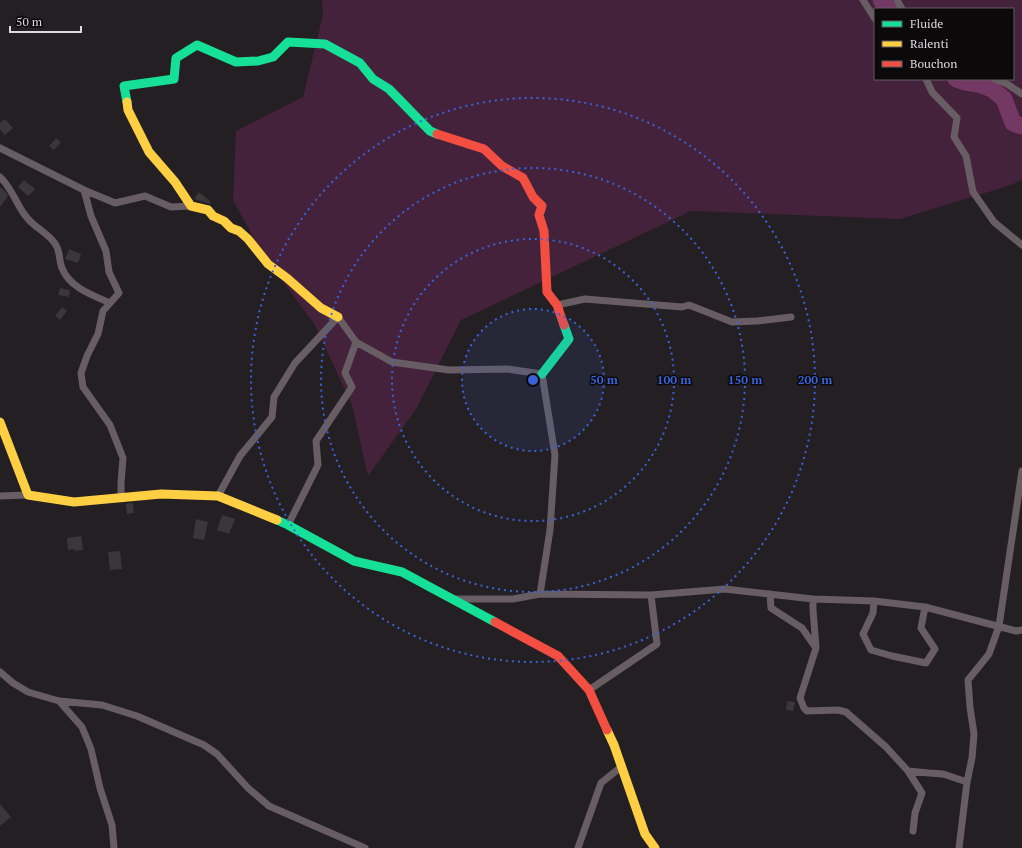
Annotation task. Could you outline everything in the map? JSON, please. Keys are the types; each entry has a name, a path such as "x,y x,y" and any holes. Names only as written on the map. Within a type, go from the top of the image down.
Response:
{"street":[{"path":"863,0 874,17"},
{"path":"191,206 175,182 150,152 128,110 124,86 174,79 176,58 197,45 236,62 258,61 273,57 288,42 324,44 360,63 373,79 389,90 430,131 447,138 465,142 484,149 502,166 523,178 533,197 542,206 539,215 544,231 547,292 557,306 569,339 542,374 555,455 550,530 540,594"},
{"path":"926,80 932,92 957,118 954,138 966,156 973,192 994,222 1022,245"},
{"path":"997,80 1022,94"},
{"path":"0,148 84,190 115,203 145,196 171,207 191,206 208,210 213,216 224,221 231,228 239,231 248,238 268,264 287,278 321,308 338,317 356,342 392,362 449,370 506,369 542,374"},
{"path":"0,177 16,197 20,207 30,222 47,235 57,246 62,268 69,280 81,289 110,303"},
{"path":"84,190 91,216 106,251 109,272 118,293 103,311 98,334 81,372 83,387 110,425 123,458 121,497"},
{"path":"557,306 585,299 682,307 689,305 732,322 791,317"},
{"path":"218,496 240,456 272,417 274,397 295,363 338,317"},
{"path":"288,525 318,465 316,442 352,387 345,373 356,342"},
{"path":"0,422 28,495"},
{"path":"959,848 974,734 968,680 988,654 999,626 1022,471"},
{"path":"0,496 28,495 74,502 161,494 218,496 288,525 354,561 402,572 558,656 589,690 614,746 645,834 655,848"},
{"path":"451,599 513,599 540,594 651,595 725,589 813,599 874,601 925,607 1016,631 1022,630"},
{"path":"770,594 771,608 802,628 816,648"},
{"path":"589,690 657,644 651,595"},
{"path":"813,599 816,648 800,698 804,708 807,711 838,710 846,712 886,747 908,771 922,792 915,813 913,831"},
{"path":"874,601 873,613 863,634 871,650 926,663 935,649 921,628 925,607"},
{"path":"0,672 13,683 28,692 58,701 102,705 137,716 204,745 216,754 248,788 269,806 365,848"},
{"path":"58,701 82,727 91,749 100,788 112,825 114,848"},
{"path":"578,848 601,783 621,766"},
{"path":"908,771 943,774 967,782"}],"shaded area":[{"path":"322,0 1022,0 1022,180 1011,185 900,219 691,211 461,320 416,409 368,476 352,405 315,325 264,256 233,200 236,131 303,97 323,15"}],"building":[{"path":"5,119 13,128 5,135 0,130 0,123"},
{"path":"56,138 61,142 54,150 49,146"},
{"path":"24,180 35,189 28,196 18,187"},
{"path":"0,187 8,196 0,207"},
{"path":"199,192 211,202 210,204 194,199"},
{"path":"69,249 81,254 78,263 65,259"},
{"path":"60,288 70,290 69,297 58,295"},
{"path":"62,307 67,311 60,320 55,316"},
{"path":"133,503 134,513 127,514 126,504"},
{"path":"222,515 235,519 229,534 217,530"},
{"path":"196,519 208,522 204,540 193,538"},
{"path":"81,536 83,550 68,550 67,538"},
{"path":"120,551 122,569 110,570 108,552"},
{"path":"787,701 795,702 793,711 786,710"},
{"path":"0,804 11,817 0,826"}],"waterway":[{"path":"881,0 888,8"},
{"path":"959,80 982,85 992,89 1004,99 1013,123 1022,126"}],"traffic: fast":[{"path":"127,102 124,86 174,79 176,58 197,45 236,62 258,61 273,57 288,42 325,44 360,63 373,79 389,89 430,131 437,134"},
{"path":"542,374 569,339 564,325"},
{"path":"277,520 354,561 402,572 495,622"}],"traffic: slow":[{"path":"127,102 128,110 149,152 175,182 191,206 208,210 213,216 224,221 231,228 239,231 248,239 268,264 287,278 321,308 338,317"},
{"path":"0,422 28,495 74,502 161,494 218,496 277,520"},
{"path":"607,730 614,745 645,834 655,848"}],"traffic: jam":[{"path":"437,134 484,149 502,166 523,178 533,197 542,206 539,215 544,231 547,292 557,305 564,325"},
{"path":"495,622 558,656 589,690 607,730"}]}
